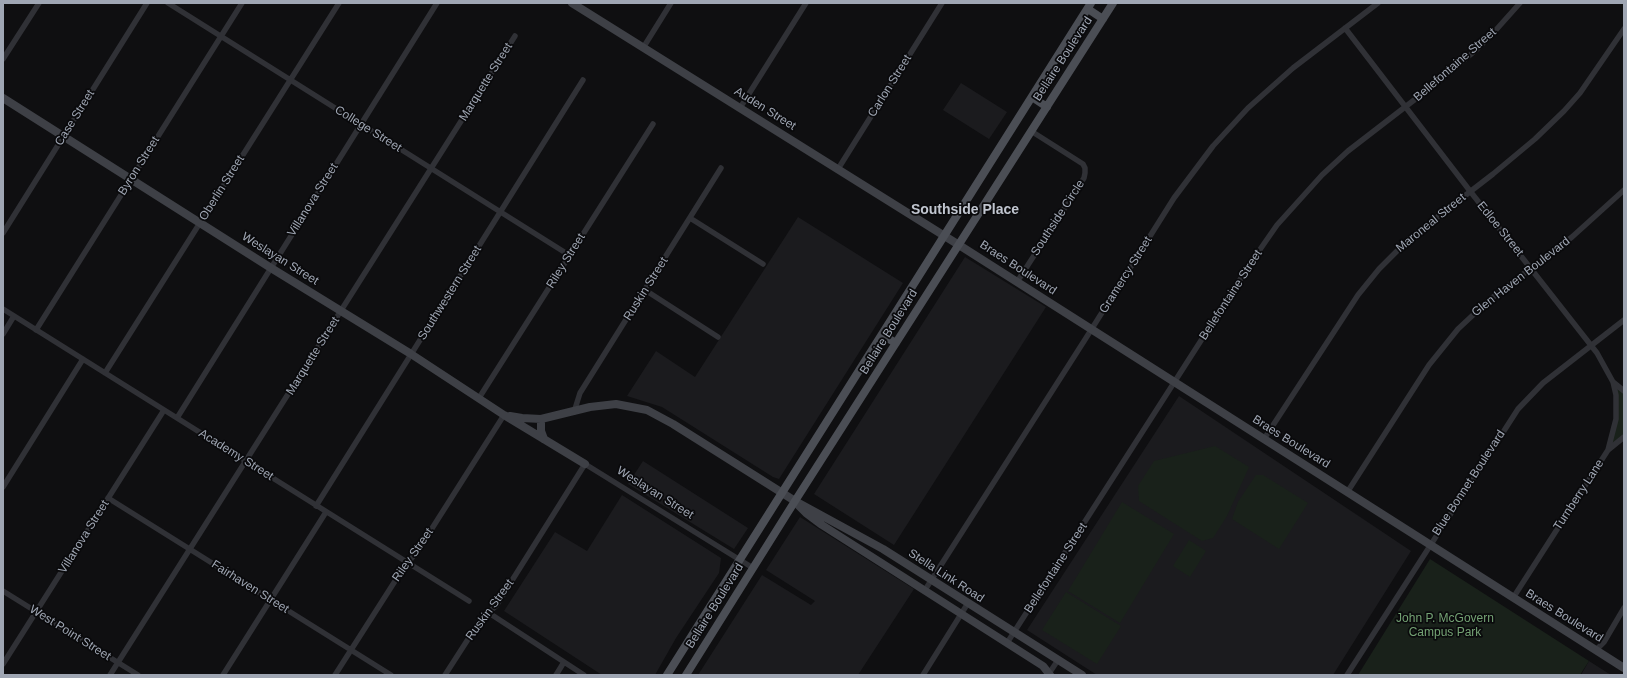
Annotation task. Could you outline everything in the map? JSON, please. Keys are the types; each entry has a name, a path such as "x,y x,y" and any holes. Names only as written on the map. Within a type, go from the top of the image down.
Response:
{"main road":[{"name":"Auden Street","path":"572,3 945,236"},
{"name":"Bellaire Boulevard","path":"686,675 1113,3"},
{"name":"Bellaire Boulevard","path":"667,675 1089,6"},
{"path":"1089,6 1103,19"},
{"path":"1032,97 1047,107"},
{"name":"Weslayan Street","path":"3,98 201,222 271,268 585,464"},
{"name":"Braes Boulevard","path":"945,236 1348,491 1571,636 1624,668"},
{"path":"882,335 896,343"},
{"name":"Stella Link Road","path":"504,414 522,418 541,419 590,407 616,404 647,410 674,424 795,502 883,549 1082,675"},
{"path":"541,419 541,431 544,438"},
{"path":"824,428 837,436"},
{"name":"Stella Link Road","path":"795,502 806,513 822,525 1043,666 1049,675"},
{"path":"876,560 883,549"}],"street":[{"path":"3,59 39,3"},
{"name":"Case Street","path":"3,233 147,3"},
{"name":"College Street","path":"168,3 569,255"},
{"name":"Byron Street","path":"36,330 242,3"},
{"name":"Oberlin Street","path":"105,373 339,3"},
{"name":"Villanova Street","path":"177,418 437,3"},
{"path":"643,48 671,3"},
{"path":"740,108 806,3"},
{"name":"Carlon Street","path":"838,170 942,3"},
{"name":"Gramercy Street","path":"925,590 1092,330 1174,198 1213,146 1248,108 1288,73 1378,3"},
{"name":"Bellefontaine Street","path":"1007,643 1252,261 1282,218 1322,174 1348,151 1444,77 1476,50 1520,3"},
{"name":"Edloe Street","path":"1345,28 1597,353 1613,382 1624,391"},
{"name":"Maroneal Street","path":"1264,439 1358,295 1379,269 1409,239 1535,139 1564,111 1580,93 1624,29"},
{"name":"Marquette Street","path":"110,675 515,36"},
{"name":"Southwestern Street","path":"316,506 583,80"},
{"name":"Riley Street","path":"479,398 652,124"},
{"name":"Southside Circle","path":"1017,282 1086,173 1083,164 1031,131"},
{"name":"Ruskin Street","path":"574,412 580,394 721,168"},
{"name":"Glen Haven Boulevard","path":"1348,491 1429,365 1458,329 1488,301 1572,237 1624,190"},
{"path":"690,218 764,264"},
{"path":"645,290 718,337"},
{"name":"Academy Street","path":"3,309 469,601"},
{"path":"3,334 14,316"},
{"name":"Blue Bonnet Boulevard","path":"1347,675 1518,409 1542,383 1624,320"},
{"path":"3,487 83,359"},
{"name":"Turnberry Lane","path":"1513,598 1608,450 1616,419 1616,395 1613,382"},
{"name":"Villanova Street","path":"3,664 164,410"},
{"name":"Riley Street","path":"335,675 404,567 417,552 504,414"},
{"path":"1608,450 1624,437"},
{"name":"Ruskin Street","path":"445,675 481,619 496,606 585,464"},
{"name":"Weslayan Street","path":"585,464 753,568"},
{"name":"Fairhaven Street","path":"108,498 391,675"},
{"path":"223,675 326,512"},
{"name":"West Point Street","path":"3,591 138,675"},
{"path":"923,675 968,604"},
{"path":"1596,650 1604,642 1624,608"},
{"path":"489,613 584,675"},
{"path":"1049,675 1058,660"},
{"path":"556,675 564,662"}],"shaded area":[{"path":"961,83 1007,112 989,139 943,110"},
{"path":"798,217 903,283 779,479 773,477 662,407 627,396 656,351 695,377"},
{"path":"965,257 1046,307 894,545 814,494"},
{"path":"1179,396 1411,551 1333,675 1097,675 1027,630"},
{"path":"643,461 748,528 734,549 628,484"},
{"path":"622,495 721,558 719,573 676,638 655,675 602,675 504,611 555,532 587,551"},
{"path":"800,517 914,589 858,675 698,675 762,575 811,605 815,601 766,570"},
{"path":"1589,661 1611,675 1581,675"}],"green space":[{"path":"1613,382 1624,391 1624,437 1608,450 1616,419"},
{"path":"1215,446 1249,467 1227,516 1213,538 1202,541 1139,501 1138,486 1154,461"},
{"path":"1256,475 1263,475 1308,503 1279,549 1232,519 1238,502"},
{"path":"1122,502 1174,534 1120,623 1068,591"},
{"path":"1189,540 1206,551 1190,577 1173,566"},
{"name":"John P. McGovern Campus Park","path":"1430,559 1589,661 1580,675 1358,675"},
{"path":"1066,592 1121,626 1097,664 1042,630"}],"district":[{"name":"Southside Place","path":"965,210"}]}
